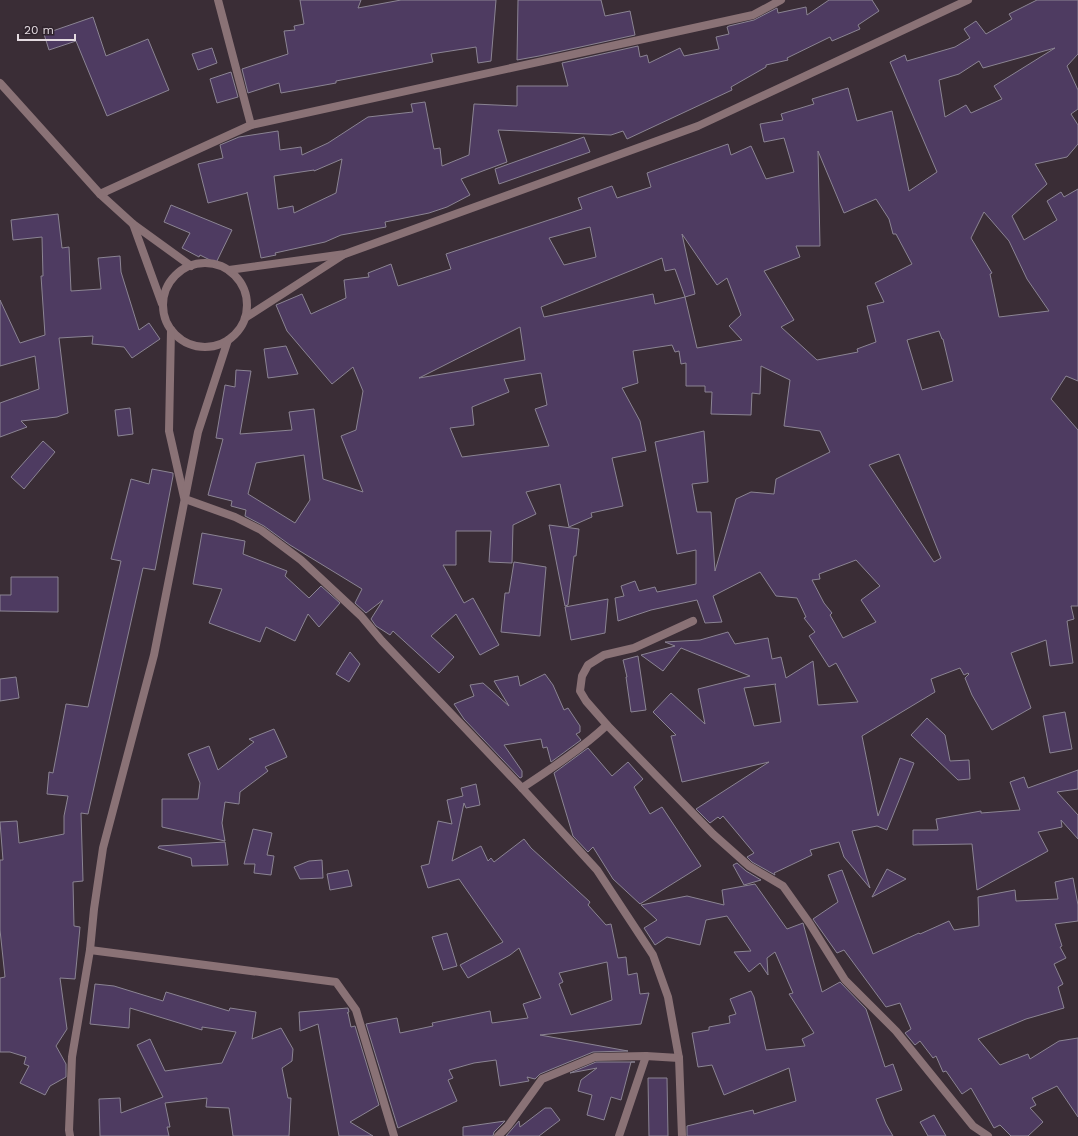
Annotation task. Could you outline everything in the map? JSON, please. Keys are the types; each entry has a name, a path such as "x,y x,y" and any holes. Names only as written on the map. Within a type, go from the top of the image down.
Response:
{"street":[{"path":"218,0 251,125"},
{"path":"100,194 251,125 753,15 781,0"},
{"path":"229,270 345,254 698,126 968,0"},
{"path":"0,83 100,194 134,224 190,266"},
{"path":"134,224 163,308 165,319 171,330 179,338 189,344 201,347 215,346 228,340 238,331 245,318 247,304 245,291 238,279 229,270 217,265 204,263 190,266 179,272 172,279 166,288 163,298 163,308"},
{"path":"245,318 345,254"},
{"path":"171,330 169,431 185,499"},
{"path":"70,1136 72,1057 90,950 94,908 103,848 154,655 198,432 228,340"},
{"path":"185,499 235,517 261,530 301,560 361,616 382,641 522,788 597,870 652,956 668,997 679,1058 682,1136"},
{"path":"693,621 634,648 604,656 588,665 582,676 580,691 586,701 607,725 712,834 749,866 783,886 810,924 846,980 896,1031 973,1126 988,1136"},
{"path":"522,788 588,742 607,725"},
{"path":"90,950 336,982 356,1010 394,1136"},
{"path":"498,1136 508,1126 542,1079 595,1057 646,1056 679,1058"},
{"path":"619,1136 646,1056"}],"building":[{"path":"300,0 361,0 358,8 401,0 496,0 491,61 478,63 476,47 431,54 433,62 336,81 336,83 281,93 279,83 248,93 242,69 288,54 284,31 295,30 294,26 304,24"},
{"path":"518,0 601,0 605,16 630,11 635,35 517,60"},
{"path":"829,0 872,0 879,11 858,25 860,29 832,41 830,37 787,58 788,60 766,65 766,67 731,87 732,90 627,139 623,131 611,135 498,130 507,162 461,179 470,195 447,207 429,213 385,222 386,227 341,235 325,242 275,253 276,255 261,258 247,192 208,203 198,164 223,158 220,145 239,137 278,131 280,150 301,147 302,155 328,143 368,117 413,112 411,104 425,102 434,149 440,148 442,166 469,155 474,104 517,106 517,86 568,86 562,63 638,46 640,57 647,55 649,63 680,48 684,56 719,49 716,37 729,34 727,27 754,20 777,8 778,13 806,7 807,15","holes":["342,159 336,193 294,213 293,206 278,209 274,176 314,171"]},
{"path":"1037,0 1078,0 1078,54 1067,66 1078,90 1078,109 1071,114 1078,125 1078,144 1067,157 1035,164 1047,184 1012,216 1024,240 1057,220 1047,201 1061,192 1064,197 1078,189 1078,381 1066,376 1051,399 1078,430 1078,606 1071,606 1074,619 1067,621 1073,663 1050,666 1046,640 1011,653 1031,708 992,730 972,695 965,678 969,674 964,675 960,668 931,679 935,692 862,736 878,816 900,758 914,763 887,830 877,826 852,831 870,888 844,857 839,842 810,850 812,855 774,873 775,875 752,862 747,857 754,853 723,816 720,819 718,817 710,823 696,809 769,762 682,782 671,736 676,735 653,712 671,693 705,724 698,689 750,676 681,648 663,671 641,655 675,646 665,642 700,640 728,632 735,644 768,638 772,659 781,657 786,678 813,661 818,705 858,702 836,663 829,667 809,636 815,632 804,618 806,617 797,598 776,596 760,572 713,596 722,622 705,623 697,600 651,610 618,621 615,598 624,596 621,586 635,581 639,591 655,587 657,592 696,584 696,550 677,554 655,442 704,431 708,482 692,484 697,512 711,512 715,571 736,499 751,492 774,494 776,479 830,452 820,431 784,426 790,380 761,366 760,394 752,393 751,415 711,414 712,392 705,392 705,386 686,386 686,363 681,364 679,351 675,352 672,345 633,351 638,383 622,388 640,421 646,451 612,458 623,506 591,513 592,517 569,527 560,484 526,492 536,514 513,525 512,563 489,562 491,531 456,531 456,565 443,565 464,603 473,598 499,645 480,655 456,614 431,636 454,657 439,673 393,631 390,635 376,626 371,619 383,600 366,613 355,603 362,589 290,545 264,526 245,516 246,510 231,506 232,501 208,495 223,439 216,438 225,385 235,387 236,370 251,371 240,434 292,430 289,412 314,409 323,479 363,492 341,436 356,430 363,391 353,367 332,384 287,331 276,305 302,294 311,314 346,298 344,280 369,277 368,273 391,264 398,286 451,269 446,254 582,209 578,198 612,186 617,198 651,187 647,173 728,144 731,155 751,146 766,179 794,172 784,138 764,142 760,124 783,120 781,114 814,104 812,99 848,88 857,121 892,111 909,191 937,172 890,62 905,55 907,61 955,47 970,38 964,29 976,21 986,34 1012,19 1009,14","holes":["1055,48 994,86 1002,99 971,113 966,105 945,117 939,80 959,74 979,61 983,68","818,151 844,213 876,199 889,219 893,234 896,234 912,264 875,283 884,302 867,306 876,342 857,349 858,352 817,360 781,327 794,320 764,271 800,257 796,246 820,246","984,212 1009,241 1027,279 1049,311 999,317 990,274 992,273 971,238","590,227 596,257 564,265 549,238","682,234 717,285 727,278 741,315 729,326 742,340 697,348 685,297 695,294","662,258 665,271 675,269 685,297 655,304 653,294 544,317 541,307","520,327 525,360 419,378","939,331 943,339 953,381 922,390 907,340","541,373 547,405 535,409 549,446 462,457 450,428 474,425 472,407 509,392 504,379","899,454 941,558 934,562 869,465","304,455 310,500 295,523 248,494 256,463","856,560 880,586 861,600 876,622 843,638 830,615 832,613 824,603 812,580 820,579 819,574","776,684 781,722 754,726 744,688"]},
{"path":"93,17 106,56 148,39 169,90 107,116 76,41 49,50 44,34"},
{"path":"212,48 217,63 198,70 192,54"},
{"path":"231,72 238,97 217,103 210,79"},
{"path":"584,137 590,152 499,184 495,169"},
{"path":"171,205 232,230 216,263 200,255 199,257 182,248 190,233 164,222"},
{"path":"58,214 62,248 69,247 71,291 101,289 98,258 120,256 121,272 139,330 149,323 160,339 132,358 124,347 92,344 93,336 59,338 68,413 57,417 21,421 27,427 0,437 0,403 39,389 35,356 0,366 0,300 20,343 45,335 41,276 43,276 42,237 13,240 11,220"},
{"path":"286,346 298,374 268,378 264,349"},
{"path":"130,408 133,434 118,436 115,410"},
{"path":"43,441 55,452 24,489 11,477"},
{"path":"152,469 173,473 173,476 155,570 143,568 88,814 81,813 83,881 73,882 74,926 80,927 75,979 60,978 67,1029 56,1046 66,1064 66,1077 50,1086 45,1095 20,1083 29,1066 24,1064 26,1057 10,1052 0,1052 0,978 5,977 0,930 0,860 3,860 0,822 17,821 19,843 64,834 64,816 68,796 47,794 49,772 53,773 66,704 88,707 121,561 111,559 131,479 149,484"},
{"path":"549,525 579,529 568,605 565,606"},
{"path":"202,533 245,541 243,554 287,571 285,576 309,598 321,586 340,603 319,627 308,614 295,641 266,627 260,642 209,623 222,589 193,584"},
{"path":"514,562 546,567 540,636 501,632 505,593 509,593"},
{"path":"11,577 58,577 58,612 0,611 0,595 11,595"},
{"path":"608,599 605,633 571,640 565,607"},
{"path":"350,652 360,664 349,682 336,674"},
{"path":"638,656 646,710 631,712 627,677 623,660"},
{"path":"545,674 553,685 564,710 568,708 580,726 580,732 576,734 581,740 551,762 547,747 543,748 541,739 504,745 522,771 522,777 520,778 464,719 454,704 474,696 470,685 483,683 509,706 494,681 518,676 520,686"},
{"path":"16,677 19,698 0,701 0,679"},
{"path":"1065,712 1072,749 1050,753 1043,716"},
{"path":"927,718 945,735 950,761 969,760 970,779 958,780 911,735"},
{"path":"274,729 287,757 265,767 268,771 240,792 239,804 225,802 222,823 225,841 162,827 162,799 198,799 200,783 188,754 209,746 218,770 254,742 249,739"},
{"path":"588,748 612,776 628,762 643,779 634,787 650,814 662,807 701,866 640,904 613,879 593,847 588,852 573,836 554,773"},
{"path":"1078,770 1078,789 1057,792 1078,815 1078,839 1061,820 1062,827 1038,832 1048,851 977,890 972,844 913,845 913,830 938,830 936,819 981,811 981,813 1020,810 1010,782 1024,777 1028,788"},
{"path":"476,784 480,805 466,808 464,803 452,861 481,846 488,861 491,858 494,862 524,839 531,848 590,902 588,905 606,925 611,924 618,958 626,957 628,975 637,973 640,994 649,993 641,1024 540,1035 628,1051 593,1052 540,1074 535,1079 527,1077 529,1081 500,1086 496,1060 474,1063 449,1070 453,1078 448,1080 457,1101 398,1128 366,1024 397,1018 400,1033 433,1026 432,1023 490,1011 492,1023 528,1018 523,1004 541,998 519,948 510,955 468,978 460,965 503,942 459,879 428,888 421,866 429,864 438,821 452,824 447,800 463,796 461,788","holes":["607,962 612,1000 571,1015 559,984 563,982 559,973"]},
{"path":"253,829 272,833 267,855 274,856 271,875 254,873 255,864 244,864"},
{"path":"225,842 228,865 192,866 191,858 158,848 159,846"},
{"path":"322,860 323,878 300,879 294,867 309,861"},
{"path":"737,863 746,871 761,880 744,885 733,865"},
{"path":"887,869 906,879 872,897"},
{"path":"348,870 352,886 330,890 327,874"},
{"path":"842,870 873,954 949,921 954,930 979,926 978,897 1015,890 1016,901 1058,899 1055,882 1073,878 1078,905 1078,921 1055,924 1062,946 1060,947 1066,958 1054,964 1063,984 1058,987 1064,1008 1026,1019 978,1039 1000,1065 1028,1054 1030,1059 1059,1041 1078,1038 1078,1117 1057,1086 1032,1098 1036,1105 1030,1108 1043,1122 1028,1136 1011,1136 1000,1125 994,1128 971,1088 962,1094 946,1071 943,1072 936,1056 933,1058 920,1041 915,1045 905,1033 911,1029 900,1003 886,1007 844,950 837,953 813,919 838,902 828,875"},
{"path":"755,884 787,929 803,923 822,992 840,982 866,1009 885,1067 893,1064 902,1090 876,1099 886,1124 893,1136 687,1136 687,1126 753,1110 754,1114 796,1101 789,1068 724,1095 712,1065 698,1067 692,1033 709,1030 709,1027 730,1023 729,1016 736,1014 730,999 751,991 754,997 766,1050 805,1046 802,1039 814,1033 789,994 793,993 775,952 767,958 768,975 760,963 749,972 734,952 751,951 727,916 706,920 700,945 667,937 655,945 644,928 657,920 641,905 687,896 724,905 722,890"},
{"path":"447,933 457,966 443,970 432,937"},
{"path":"95,984 114,986 163,1001 166,992 229,1011 230,1008 256,1012 252,1039 281,1028 293,1049 292,1061 282,1068 288,1098 291,1098 289,1136 233,1136 229,1108 206,1107 207,1098 165,1103 170,1127 167,1127 169,1136 100,1136 99,1099 120,1098 121,1113 163,1097 137,1045 150,1039 165,1071 222,1063 236,1032 202,1027 202,1030 130,1008 129,1028 90,1024"},
{"path":"348,1008 349,1012 347,1013 351,1027 355,1026 379,1105 350,1122 373,1136 339,1136 318,1024 300,1031 299,1012"},
{"path":"596,1062 631,1062 621,1100 611,1097 604,1120 587,1115 592,1095 578,1091 581,1080 597,1068 570,1073"},
{"path":"648,1078 667,1078 668,1136 649,1136"},
{"path":"545,1108 551,1108 560,1120 539,1136 506,1136 519,1121 520,1127"},
{"path":"934,1115 946,1136 928,1136 920,1122"},
{"path":"505,1121 494,1132 493,1136 463,1136 463,1127"}]}
